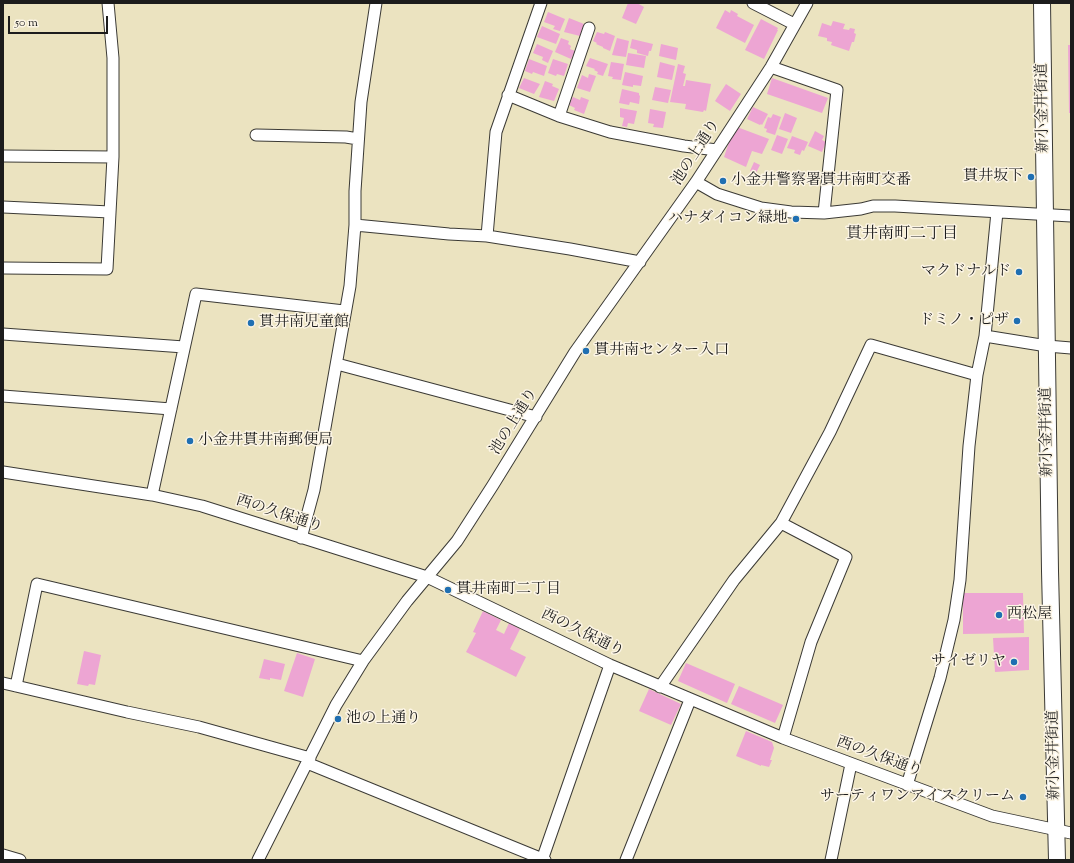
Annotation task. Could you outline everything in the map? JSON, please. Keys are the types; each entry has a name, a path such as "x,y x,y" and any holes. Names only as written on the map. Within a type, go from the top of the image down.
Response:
{"main road":[{"name":"新小金井街道","path":"1042,3 1047,346 1064,832 1057,860"}],"street":[{"path":"3,268 107,269 113,157 113,58 108,3"},
{"path":"301,538 314,490 337,364 344,311 350,286 355,225 358,138 363,88 376,3"},
{"path":"487,236 496,132 541,3"},
{"path":"753,3 794,24"},
{"name":"池の上通り","path":"258,860 336,705 363,661 407,601 457,541 575,352 696,182 771,67 806,3"},
{"path":"559,116 589,28"},
{"path":"771,67 837,90 824,213"},
{"path":"508,95 559,116 610,132 684,146 717,150"},
{"path":"256,135 358,138"},
{"path":"3,156 113,157"},
{"path":"696,182 717,194 761,208 791,212 824,213 874,206 895,206 1071,216"},
{"path":"3,208 110,212"},
{"path":"907,784 940,678 954,620 960,580 965,492 977,374 984,336 997,212"},
{"path":"355,225 487,236 640,262"},
{"path":"152,495 196,294 344,311"},
{"path":"3,334 184,347"},
{"path":"984,336 1047,346 1071,348"},
{"path":"660,687 734,580 781,523 830,432 871,345 977,374"},
{"path":"337,364 536,416"},
{"path":"3,396 171,409"},
{"name":"西の久保通り","path":"3,472 152,495 202,506 426,577 610,665 783,738 992,816 1064,832"},
{"path":"781,523 846,557 811,642 783,738"},
{"path":"16,686 37,584 363,661"},
{"path":"3,683 199,727 308,760 543,860 610,665"},
{"path":"626,860 690,700"},
{"path":"831,860 851,764"},
{"path":"3,855 20,860"}],"building":[{"path":"628,3 637,3 644,7 636,24 622,18"},
{"path":"725,10 730,13 731,10 738,14 737,16 754,25 745,43 716,28"},
{"path":"548,12 565,19 560,31 553,29 555,26 544,22"},
{"path":"569,18 584,24 580,36 564,32"},
{"path":"761,19 778,28 764,59 745,50"},
{"path":"833,21 845,24 843,29 855,29 854,33 856,34 854,42 852,42 849,51 831,45 832,42 827,41 827,38 818,36 822,23 831,26"},
{"path":"542,26 560,34 556,44 537,37"},
{"path":"597,32 604,34 605,32 615,36 610,51 593,41"},
{"path":"561,38 569,41 568,44 571,46 570,49 575,51 571,59 555,52"},
{"path":"617,38 629,41 626,57 612,55"},
{"path":"632,39 653,44 648,56 637,53 637,50 630,48"},
{"path":"537,44 553,51 548,63 542,60 543,57 533,53"},
{"path":"661,44 678,48 676,60 659,56"},
{"path":"1068,45 1071,45 1071,113 1069,113"},
{"path":"628,53 646,56 644,68 626,65"},
{"path":"590,58 608,64 603,76 597,74 598,72 594,70 595,69 586,66"},
{"path":"529,59 547,66 544,76 525,71"},
{"path":"553,59 568,64 564,76 557,74 556,76 548,73"},
{"path":"611,62 624,64 621,80 612,79 613,77 608,76"},
{"path":"660,62 675,66 672,80 657,77"},
{"path":"678,64 685,66 683,73 686,74 683,86 685,86 686,80 711,84 706,111 704,110 703,112 685,109 686,104 670,102"},
{"path":"625,72 643,76 641,86 633,85 633,87 622,85"},
{"path":"589,74 596,76 590,92 577,88 582,75 588,78"},
{"path":"524,78 540,84 534,94 519,88"},
{"path":"772,78 828,98 822,113 767,94"},
{"path":"545,81 553,84 552,86 559,89 554,101 539,97"},
{"path":"726,84 741,94 730,111 715,101"},
{"path":"655,87 671,90 668,103 652,100"},
{"path":"622,89 639,93 639,104 630,102 629,105 619,103"},
{"path":"573,97 580,100 581,97 589,100 584,114 574,110 575,108 569,105"},
{"path":"753,107 768,114 762,125 747,119"},
{"path":"620,108 637,111 634,124 628,123 627,127 622,126 624,118 620,117"},
{"path":"650,109 666,112 663,128 653,127 654,124 648,123"},
{"path":"785,113 797,118 791,133 779,129"},
{"path":"773,114 781,117 775,135 766,132 767,129 764,128 768,117 771,118"},
{"path":"737,127 769,139 762,154 752,151 746,167 724,157 730,139"},
{"path":"815,131 824,136 822,140 826,142 822,152 808,146"},
{"path":"777,135 788,139 782,154 771,150"},
{"path":"792,136 808,142 804,151 802,150 800,155 794,153 795,150 787,148"},
{"path":"754,162 760,165 756,173 750,171"},
{"path":"963,593 1023,593 1024,633 963,634"},
{"path":"483,611 501,620 496,630 504,634 509,623 520,629 510,649 526,657 516,677 466,652 476,633 473,632"},
{"path":"1029,637 1029,670 995,672 993,638"},
{"path":"84,651 101,655 95,685 89,684 88,686 77,684"},
{"path":"297,653 315,659 303,697 284,691"},
{"path":"264,659 285,664 281,680 259,678"},
{"path":"686,663 735,684 727,703 678,681"},
{"path":"739,686 783,705 775,723 731,704"},
{"path":"649,689 681,704 671,725 639,711"},
{"path":"746,731 772,742 774,748 769,767 761,766 736,756"}],"place":[{"name":"貫井坂下","path":"1031,177"},
{"name":"小金井警察署貫井南町交番","path":"723,181"},
{"name":"ハナダイコン緑地","path":"796,219"},
{"name":"マクドナルド","path":"1019,272"},
{"name":"ドミノ・ピザ","path":"1017,321"},
{"name":"貫井南児童館","path":"251,323"},
{"name":"貫井南センター入口","path":"586,351"},
{"name":"小金井貫井南郵便局","path":"190,441"},
{"name":"貫井南町二丁目","path":"448,590"},
{"name":"西松屋","path":"999,615"},
{"name":"サイゼリヤ","path":"1014,662"},
{"name":"池の上通り","path":"338,719"},
{"name":"サーティワンアイスクリーム","path":"1023,797"}],"district":[{"name":"貫井南町二丁目","path":"902,235"}]}
